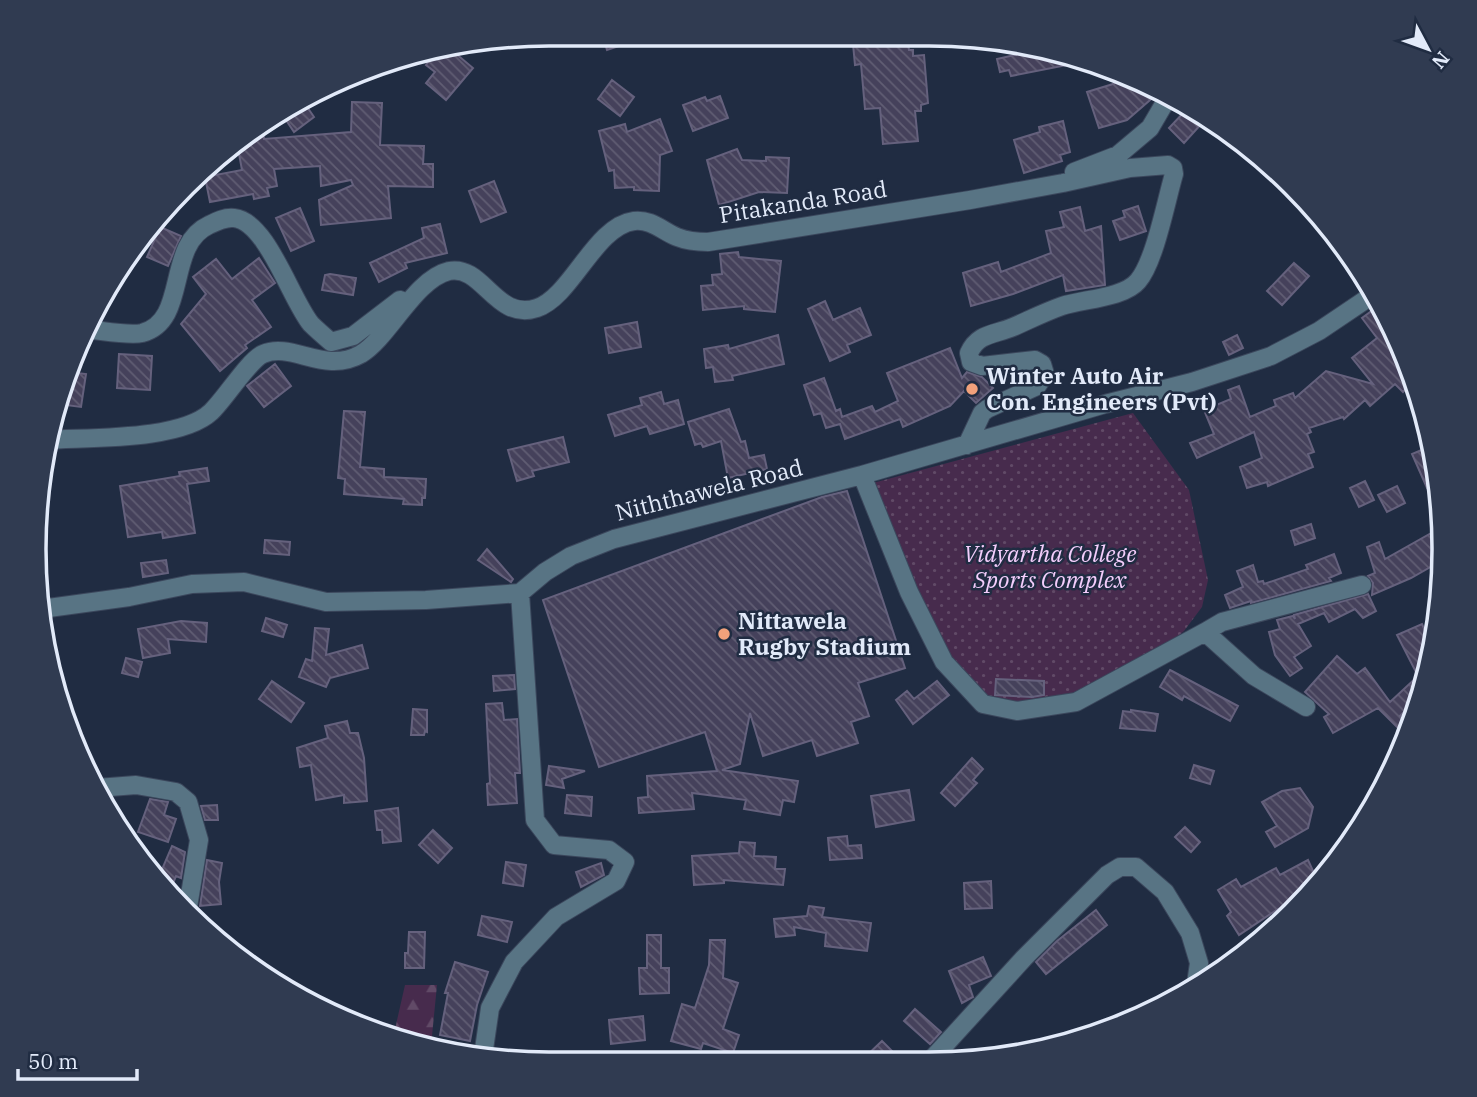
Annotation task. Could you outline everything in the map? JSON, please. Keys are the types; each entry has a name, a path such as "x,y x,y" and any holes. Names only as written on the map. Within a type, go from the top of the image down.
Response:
{"street":[{"path":"1038,186 1118,155 1150,128 1164,104"},
{"name":"Pitakanda Road","path":"58,439 156,433 183,428 208,415 261,354 276,350 326,362 361,354 419,291 450,271 465,273 509,308 523,311 538,308 552,299 614,229 631,221 653,223 676,237 694,242 708,242 765,231 877,216 1063,183 1130,168 1168,165 1173,168 1174,174 1151,251 1137,282 1128,290 1065,305 981,337 972,345 969,353 971,362 982,366 1035,360 1042,364 1045,374 1037,386 982,413 967,445"},
{"path":"95,330 141,333 158,326 168,311 187,245 199,229 222,219 237,218 253,226 279,266 310,323 331,342 353,336 405,296 419,291"},
{"name":"Niththawela Road","path":"520,593 545,572 571,556 614,539 862,475 1105,404 1192,382 1271,356 1319,331 1365,300"},
{"path":"862,475 909,592 944,662 983,704 1017,711 1076,702 1222,622 1362,585"},
{"path":"50,609 192,584 244,582 326,602 426,600 520,593 535,820 554,845 609,850 625,862 615,881 556,917 514,962 490,1008 484,1047"},
{"path":"1205,632 1254,676 1306,707"},
{"path":"106,787 136,785 176,792 188,802 199,841 189,900"},
{"path":"940,1051 1024,958 1108,875 1120,867 1136,867 1165,892 1189,933 1199,963 1198,973"}],"green space":[{"name":"Vidyartha College Sports Complex","path":"1133,413 1189,490 1208,580 1202,607 1184,631 1161,650 1114,679 1057,700 1023,703 983,698 940,646 873,483"},
{"path":"405,985 437,985 432,1037 395,1027"}],"building":[{"path":"853,46 908,46 909,50 913,50 913,56 924,55 928,103 921,105 921,111 915,111 918,141 883,144 880,108 865,109 861,64 855,65"},
{"path":"456,54 473,68 446,100 426,83 435,72 426,65 430,60"},
{"path":"1020,54 1066,65 1011,76 1009,70 1000,72 997,59"},
{"path":"612,80 634,97 620,116 598,99"},
{"path":"1116,82 1153,98 1127,120 1099,128 1087,92"},
{"path":"720,96 728,118 693,131 683,105 705,97 707,101"},
{"path":"352,102 382,103 380,145 424,146 423,164 433,164 433,187 388,186 391,218 321,225 319,200 353,185 351,180 321,186 320,166 274,169 277,186 267,188 269,196 254,199 253,194 210,202 206,181 211,176 242,170 239,152 263,134 264,139 351,132"},
{"path":"307,107 314,117 294,132 286,120"},
{"path":"1182,114 1200,125 1184,143 1169,128"},
{"path":"660,119 672,151 660,155 659,191 634,190 634,187 615,188 614,170 609,171 599,131 625,124 627,132"},
{"path":"1063,121 1070,152 1060,155 1062,161 1024,173 1014,140 1040,132 1039,127"},
{"path":"737,149 742,160 789,158 787,193 759,192 719,205 707,160"},
{"path":"494,181 506,212 481,222 469,191"},
{"path":"1138,206 1146,231 1120,240 1113,221 1125,217 1123,211"},
{"path":"1080,207 1085,231 1101,226 1105,285 1066,291 1063,275 971,306 963,273 998,262 1001,272 1051,253 1046,231 1064,227 1060,212"},
{"path":"300,208 314,241 291,251 276,218"},
{"path":"440,224 447,253 405,263 407,268 379,282 370,263 424,238 422,228"},
{"path":"161,228 181,236 168,266 147,257"},
{"path":"738,252 739,257 781,261 775,312 744,309 744,306 703,310 701,286 713,285 712,275 722,274 720,254"},
{"path":"259,258 275,283 252,300 271,327 245,345 247,348 220,371 181,324 206,294 193,277 216,259 232,279"},
{"path":"1294,263 1309,276 1282,305 1267,291"},
{"path":"325,275 356,278 353,295 322,290"},
{"path":"825,301 833,320 860,308 871,335 847,345 850,352 830,361 808,309"},
{"path":"1372,311 1405,387 1403,392 1395,384 1370,406 1365,400 1344,419 1343,417 1309,428 1311,432 1307,434 1314,452 1308,454 1313,467 1268,486 1267,482 1247,488 1240,467 1262,458 1254,432 1197,458 1190,443 1214,434 1204,410 1231,399 1228,390 1239,386 1250,417 1276,406 1274,400 1293,393 1295,398 1326,371 1373,384 1352,358 1377,338 1362,318"},
{"path":"637,322 641,347 609,353 605,328"},
{"path":"778,335 784,364 732,376 733,380 715,382 713,367 706,368 704,349 728,345 729,349"},
{"path":"1237,335 1243,348 1229,355 1223,342"},
{"path":"950,348 962,378 967,372 982,377 993,388 976,403 964,391 950,406 903,427 900,419 845,439 840,424 826,428 821,413 814,415 804,385 824,378 836,411 840,409 842,417 872,406 875,412 898,401 887,373"},
{"path":"119,354 152,356 150,390 117,388"},
{"path":"275,364 291,386 264,407 247,386"},
{"path":"77,373 86,374 81,407 67,405"},
{"path":"661,392 664,404 678,400 684,424 650,434 647,426 615,436 608,415 642,405 640,398"},
{"path":"729,409 741,442 745,441 749,458 764,455 767,469 728,478 721,441 703,447 701,443 695,445 688,422"},
{"path":"344,411 365,412 360,467 384,469 384,477 426,479 422,505 403,504 404,499 344,494 345,479 338,478"},
{"path":"563,437 569,462 532,471 534,476 517,481 508,450"},
{"path":"1422,450 1427,488 1427,488 1412,454"},
{"path":"207,468 209,481 187,484 195,533 163,538 162,532 128,537 120,486 180,476 179,472"},
{"path":"1365,481 1374,500 1359,507 1350,488"},
{"path":"1397,486 1405,503 1387,512 1378,495"},
{"name":"Nittawela Rugby Stadium","path":"847,491 905,668 858,683 869,716 851,722 858,743 817,756 812,740 763,756 750,713 740,764 722,770 798,781 794,802 783,800 780,815 744,809 746,800 692,793 694,809 639,813 638,798 648,797 647,776 717,771 705,732 599,767 543,600 822,497"},
{"path":"1311,524 1315,538 1295,545 1291,531"},
{"path":"1431,533 1431,567 1372,595 1373,583 1368,576 1375,573 1367,547 1379,542 1385,559"},
{"path":"265,540 290,542 289,555 264,553"},
{"path":"487,549 513,579 511,582 478,560"},
{"path":"1334,554 1341,573 1329,578 1331,581 1230,608 1225,595 1243,587 1237,571 1253,565 1258,582 1263,581 1264,584 1308,569 1306,565"},
{"path":"166,560 168,573 143,577 141,563"},
{"path":"1368,594 1376,611 1363,618 1355,609 1329,622 1324,613 1298,624 1311,646 1294,657 1302,668 1290,676 1275,655 1269,632 1280,629 1277,620 1293,616 1295,619 1294,615"},
{"path":"266,618 287,625 283,637 262,631"},
{"path":"181,621 207,623 206,642 168,639 170,653 143,658 138,629"},
{"path":"1422,624 1425,630 1416,672 1397,635"},
{"path":"315,628 329,629 326,655 362,645 368,668 330,678 326,687 299,677 306,659 312,661"},
{"path":"1337,656 1357,674 1365,668 1390,702 1414,680 1398,728 1378,708 1333,733 1324,717 1329,714 1305,692"},
{"path":"126,658 142,662 138,677 122,673"},
{"path":"1170,670 1238,706 1230,721 1184,696 1182,700 1160,687"},
{"path":"514,675 515,689 494,691 493,676"},
{"path":"996,679 1044,681 1044,695 995,695"},
{"path":"272,681 304,703 291,722 259,699"},
{"path":"937,681 949,695 913,724 896,700 907,691 914,699"},
{"path":"502,703 504,720 517,719 520,773 515,773 517,803 488,805 487,784 490,783 486,704"},
{"path":"413,709 427,710 427,732 425,731 424,735 411,735"},
{"path":"1123,711 1158,714 1155,731 1120,728"},
{"path":"347,721 350,733 358,733 364,758 367,801 344,803 344,795 316,800 311,765 300,767 297,748 328,738 325,726"},
{"path":"972,758 983,769 973,780 977,783 955,806 941,793"},
{"path":"1194,765 1214,771 1210,784 1190,778"},
{"path":"549,766 585,771 562,779 564,788 546,785"},
{"path":"1300,788 1313,807 1308,828 1275,847 1266,832 1277,826 1262,802 1282,791"},
{"path":"909,790 914,820 876,827 871,796"},
{"path":"567,795 592,797 591,816 565,813"},
{"path":"150,799 168,802 164,815 176,819 168,842 138,832"},
{"path":"217,805 218,820 205,820 201,806"},
{"path":"398,808 401,841 383,843 382,830 377,830 375,811"},
{"path":"1185,827 1200,842 1191,852 1175,837"},
{"path":"433,830 452,848 438,863 419,845"},
{"path":"847,836 848,846 861,845 862,858 830,860 828,838"},
{"path":"740,842 755,843 754,856 776,857 775,869 785,869 783,885 724,880 724,883 694,885 692,856 739,853"},
{"path":"172,846 185,852 181,878 176,876 173,883 162,870"},
{"path":"207,860 222,863 219,882 221,904 200,906"},
{"path":"1308,860 1314,872 1278,910 1239,935 1227,916 1231,912 1218,890 1236,879 1241,887 1276,868 1280,875"},
{"path":"506,862 526,865 523,886 503,883"},
{"path":"601,863 604,875 581,887 576,872"},
{"path":"991,881 992,908 965,909 964,883"},
{"path":"809,906 824,908 822,917 871,923 867,951 825,946 826,933 794,927 795,935 776,937 774,919 807,916"},
{"path":"1096,910 1107,925 1046,974 1036,962 1057,941"},
{"path":"482,916 512,922 507,942 478,935"},
{"path":"409,932 425,932 424,968 405,968"},
{"path":"647,935 661,935 661,968 669,968 669,993 640,994 639,968 647,968"},
{"path":"710,940 725,940 723,978 738,983 723,1029 739,1035 733,1052 703,1043 701,1049 671,1041 682,1004 695,1008 709,965"},
{"path":"983,957 991,976 969,985 973,997 962,1003 949,971"},
{"path":"455,962 488,972 477,1005 470,1041 440,1035 448,993 445,993"},
{"path":"915,1009 941,1032 930,1044 904,1021"},
{"path":"643,1016 645,1040 611,1044 609,1020"},
{"path":"882,1041 893,1052 870,1052"}],"place":[{"name":"Winter Auto Air Con. Engineers (Pvt)","path":"972,389"},
{"name":"Nittawela Rugby Stadium","path":"724,634"}]}
